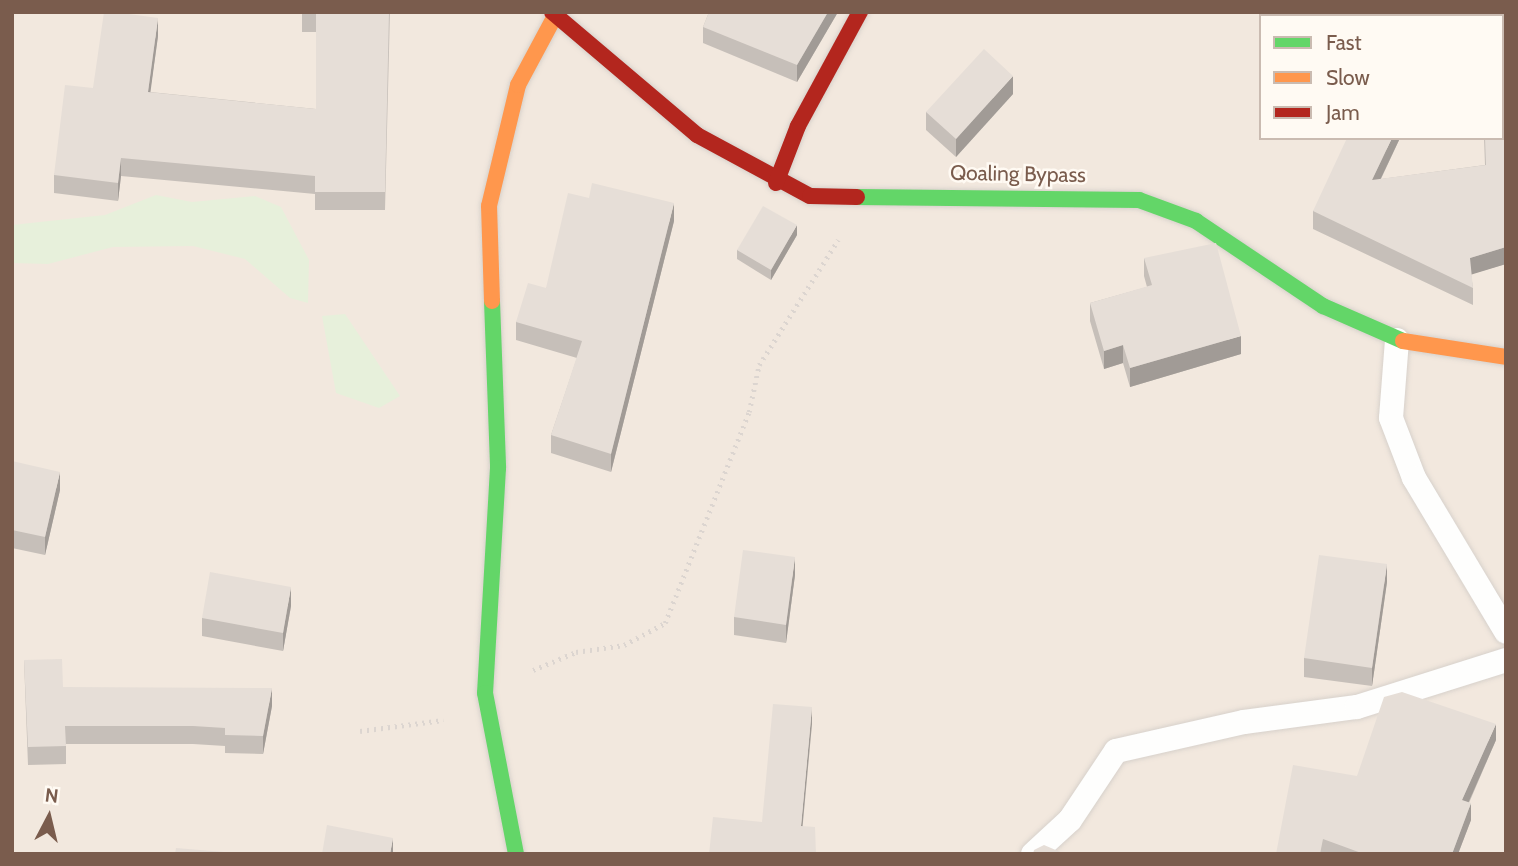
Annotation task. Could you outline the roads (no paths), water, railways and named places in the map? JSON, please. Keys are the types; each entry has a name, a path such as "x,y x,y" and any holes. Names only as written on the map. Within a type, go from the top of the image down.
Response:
{"main road":[{"path":"776,183 798,126 860,12"},
{"path":"516,854 485,693 498,468 489,206 517,85 554,14"},
{"name":"Qoaling Bypass","path":"554,14 697,135 776,183 810,196 864,194 1139,200 1196,221 1323,306 1397,341 1506,357"}],"lane":[{"path":"1397,341 1391,418 1414,478 1506,632"},
{"path":"1033,854 1070,820 1116,751 1244,722 1357,707 1506,660"}]}
